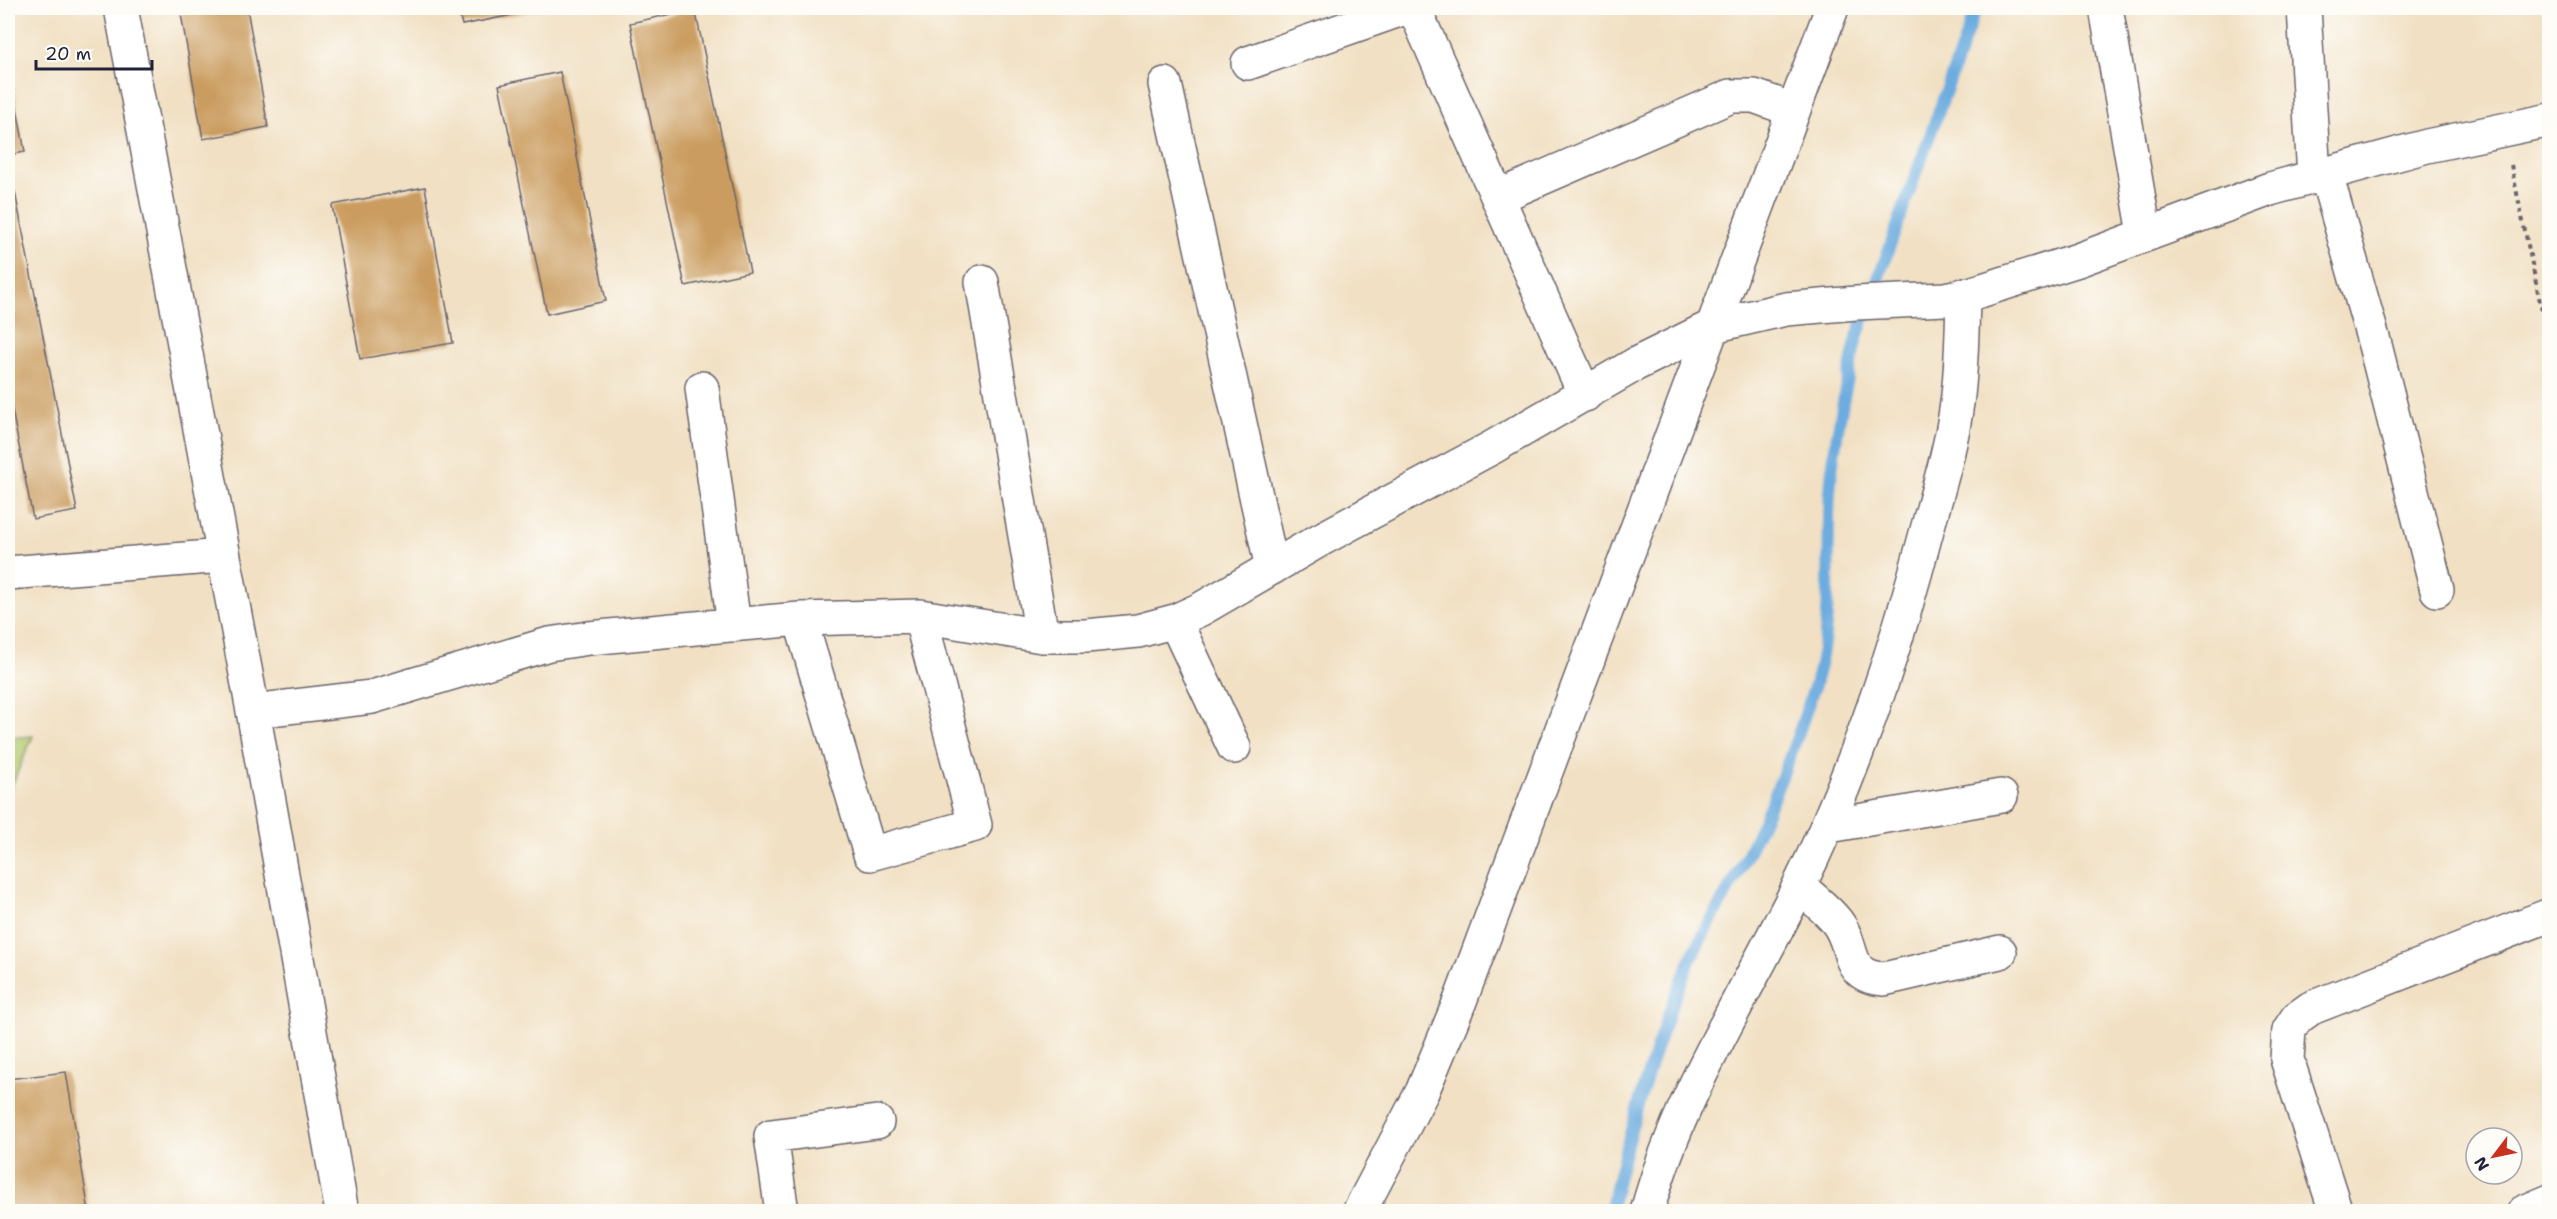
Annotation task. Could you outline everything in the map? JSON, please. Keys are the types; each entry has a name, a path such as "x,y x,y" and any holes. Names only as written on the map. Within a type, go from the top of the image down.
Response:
{"street":[{"path":"122,8 253,711 342,1212"},
{"path":"1248,63 1405,8"},
{"path":"1414,8 1585,394"},
{"path":"1359,1212 1404,1130 1440,1052 1504,887 1832,8"},
{"path":"2106,8 2145,234"},
{"path":"2304,8 2320,175 2375,345 2437,590"},
{"path":"1165,84 1272,568"},
{"path":"1498,197 1731,96 1754,96 1793,110"},
{"path":"253,711 372,697 549,644 589,638 800,619 920,616 1042,636 1086,636 1138,631 1174,621 1201,609 1636,364 1713,326 1786,309 1946,299 1963,295 2078,260 2270,189 2427,146 2550,120"},
{"path":"982,282 1042,636"},
{"path":"1647,1212 1675,1130 1719,1038 1829,826 1881,686 1943,470 1957,403 1963,295"},
{"path":"702,388 734,625"},
{"path":"8,573 223,556"},
{"path":"800,619 870,854 975,825 920,616"},
{"path":"1174,621 1233,747"},
{"path":"1829,826 2001,796"},
{"path":"1799,886 1840,924 1859,971 1870,978 1884,979 2000,952"},
{"path":"2336,1212 2287,1059 2289,1030 2297,1018 2311,1008 2550,915"},
{"path":"782,1212 771,1136 877,1122"},
{"path":"2524,1212 2550,1202"}],"path":[{"path":"2504,129 2550,349"}],"green space":[{"path":"33,736 8,794 8,738"}],"building":[{"path":"180,8 247,8 268,127 203,139"},
{"path":"458,8 543,8 543,9 462,25"},
{"path":"695,9 750,272 685,286 630,23"},
{"path":"8,60 25,152 8,155"},
{"path":"560,72 606,301 547,314 499,85"},
{"path":"425,187 453,343 360,359 332,205"},
{"path":"15,192 77,511 33,519 8,389 8,194"},
{"path":"66,1072 89,1212 8,1212 8,1079"}],"waterway":[{"path":"1610,1212 1644,1085 1677,991 1697,947 1742,865 1768,811 1815,684 1821,661 1827,613 1830,491 1834,453 1857,337 1976,8"}]}
